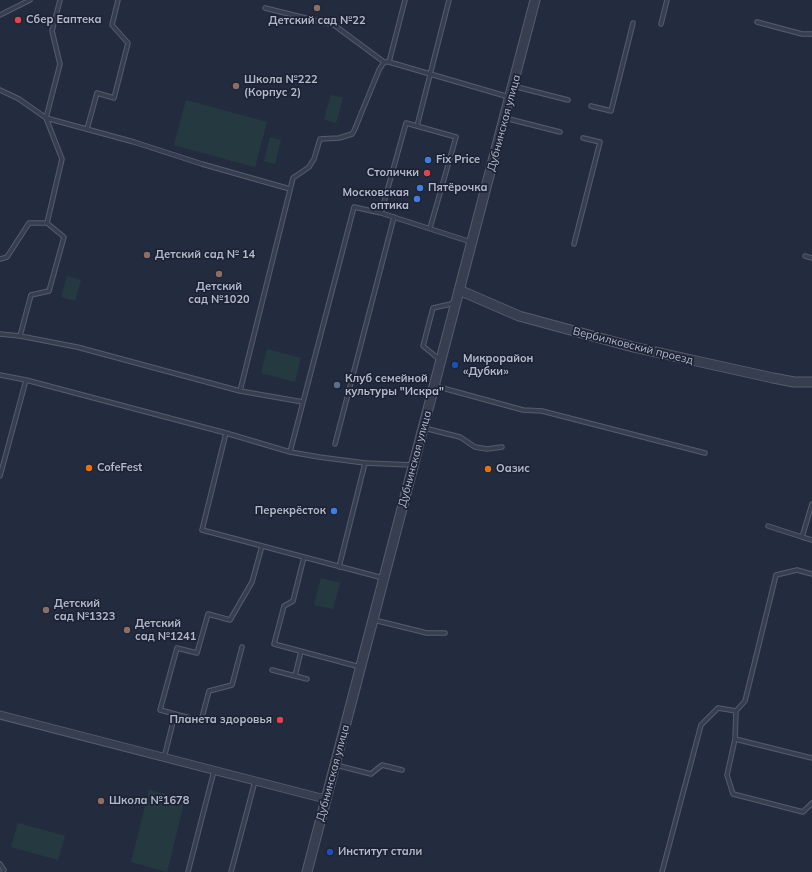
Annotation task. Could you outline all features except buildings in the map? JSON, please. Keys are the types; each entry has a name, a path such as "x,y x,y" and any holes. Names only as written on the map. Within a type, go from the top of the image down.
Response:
{"street":[{"name":"Дубнинская улица","path":"307,872 459,290 473,242 535,0"},
{"name":"Вербилковский проезд","path":"459,290 519,316 633,347 773,378 794,382 812,382"},
{"path":"0,715 325,799"}],"lane":[{"path":"0,15 30,0"},
{"path":"47,223 62,159 46,118 60,64 52,31 60,0"},
{"path":"87,130 97,93 114,98 128,43 112,25 118,0"},
{"path":"240,391 293,178 309,167 314,159 320,139 339,138 352,134 354,131 379,70 387,62 404,0"},
{"path":"417,126 449,0"},
{"path":"661,24 667,0"},
{"path":"265,8 334,25 387,62 510,98"},
{"path":"757,22 802,34 812,34"},
{"path":"591,106 611,111 633,23"},
{"path":"513,86 568,100"},
{"path":"0,90 20,99 46,118 134,142 202,164 290,189"},
{"path":"505,118 560,132"},
{"path":"381,213 406,123 456,137 430,228"},
{"path":"574,244 600,142 583,138"},
{"path":"290,452 354,207 381,213 473,242"},
{"path":"335,444 394,217"},
{"path":"0,259 7,257 29,223 47,223 64,237 49,291 31,295 20,336"},
{"path":"804,256 812,258"},
{"path":"441,361 423,346 431,314 433,308 456,303"},
{"path":"0,334 20,336 77,347 240,391 303,402"},
{"path":"0,375 26,380 226,433 290,452 365,463 414,465"},
{"path":"0,476 26,380"},
{"path":"434,386 523,410 542,411 705,453"},
{"path":"423,428 460,437 475,447 502,447"},
{"path":"226,433 202,530 384,578"},
{"path":"339,567 365,463"},
{"path":"802,537 812,504"},
{"path":"768,526 812,540"},
{"path":"242,647 232,685 209,691 201,721 160,710 177,648 197,653 208,614 230,620 252,582 262,546"},
{"path":"304,557 293,600 284,606 274,644 360,667"},
{"path":"812,574 797,570 776,575 744,701 736,711 735,739 727,775 733,794 803,812 812,803"},
{"path":"373,619 426,633 445,633"},
{"path":"295,676 301,651"},
{"path":"272,670 307,679"},
{"path":"662,872 701,725 718,708 736,711"},
{"path":"164,758 175,714"},
{"path":"735,739 812,758"},
{"path":"335,765 371,774 382,765 402,770"},
{"path":"188,872 214,771"},
{"path":"230,872 255,781"},
{"path":"0,864 4,870 3,872"}],"green space":[{"path":"331,95 343,98 336,123 324,119"},
{"path":"186,100 267,122 255,167 174,145"},
{"path":"270,137 281,140 275,164 264,161"},
{"path":"67,276 81,280 75,301 61,297"},
{"path":"267,349 301,358 295,382 261,373"},
{"path":"321,578 340,583 333,609 314,605"},
{"path":"149,790 185,799 167,872 131,862"},
{"path":"18,823 65,836 58,860 11,847"}],"place":[{"name":"Детский сад №22","path":"317,8"},
{"name":"Сбер Еаптека","path":"18,20"},
{"name":"Школа №222 (Корпус 2)","path":"236,86"},
{"name":"Fix Price","path":"428,160"},
{"name":"Столички","path":"427,173"},
{"name":"Пятёрочка","path":"420,188"},
{"name":"Московская оптика","path":"417,199"},
{"name":"Детский сад № 14","path":"147,255"},
{"name":"Детский сад №1020","path":"219,274"},
{"name":"Микрорайон «Дубки»","path":"455,365"},
{"name":"Клуб семейной культуры \"Искра\"","path":"337,385"},
{"name":"CofeFest","path":"89,468"},
{"name":"Оазис","path":"488,469"},
{"name":"Перекрёсток","path":"334,511"},
{"name":"Детский сад №1323","path":"46,610"},
{"name":"Детский сад №1241","path":"127,630"},
{"name":"Планета здоровья","path":"280,720"},
{"name":"Школа №1678","path":"101,801"},
{"name":"Институт стали","path":"330,852"}]}
